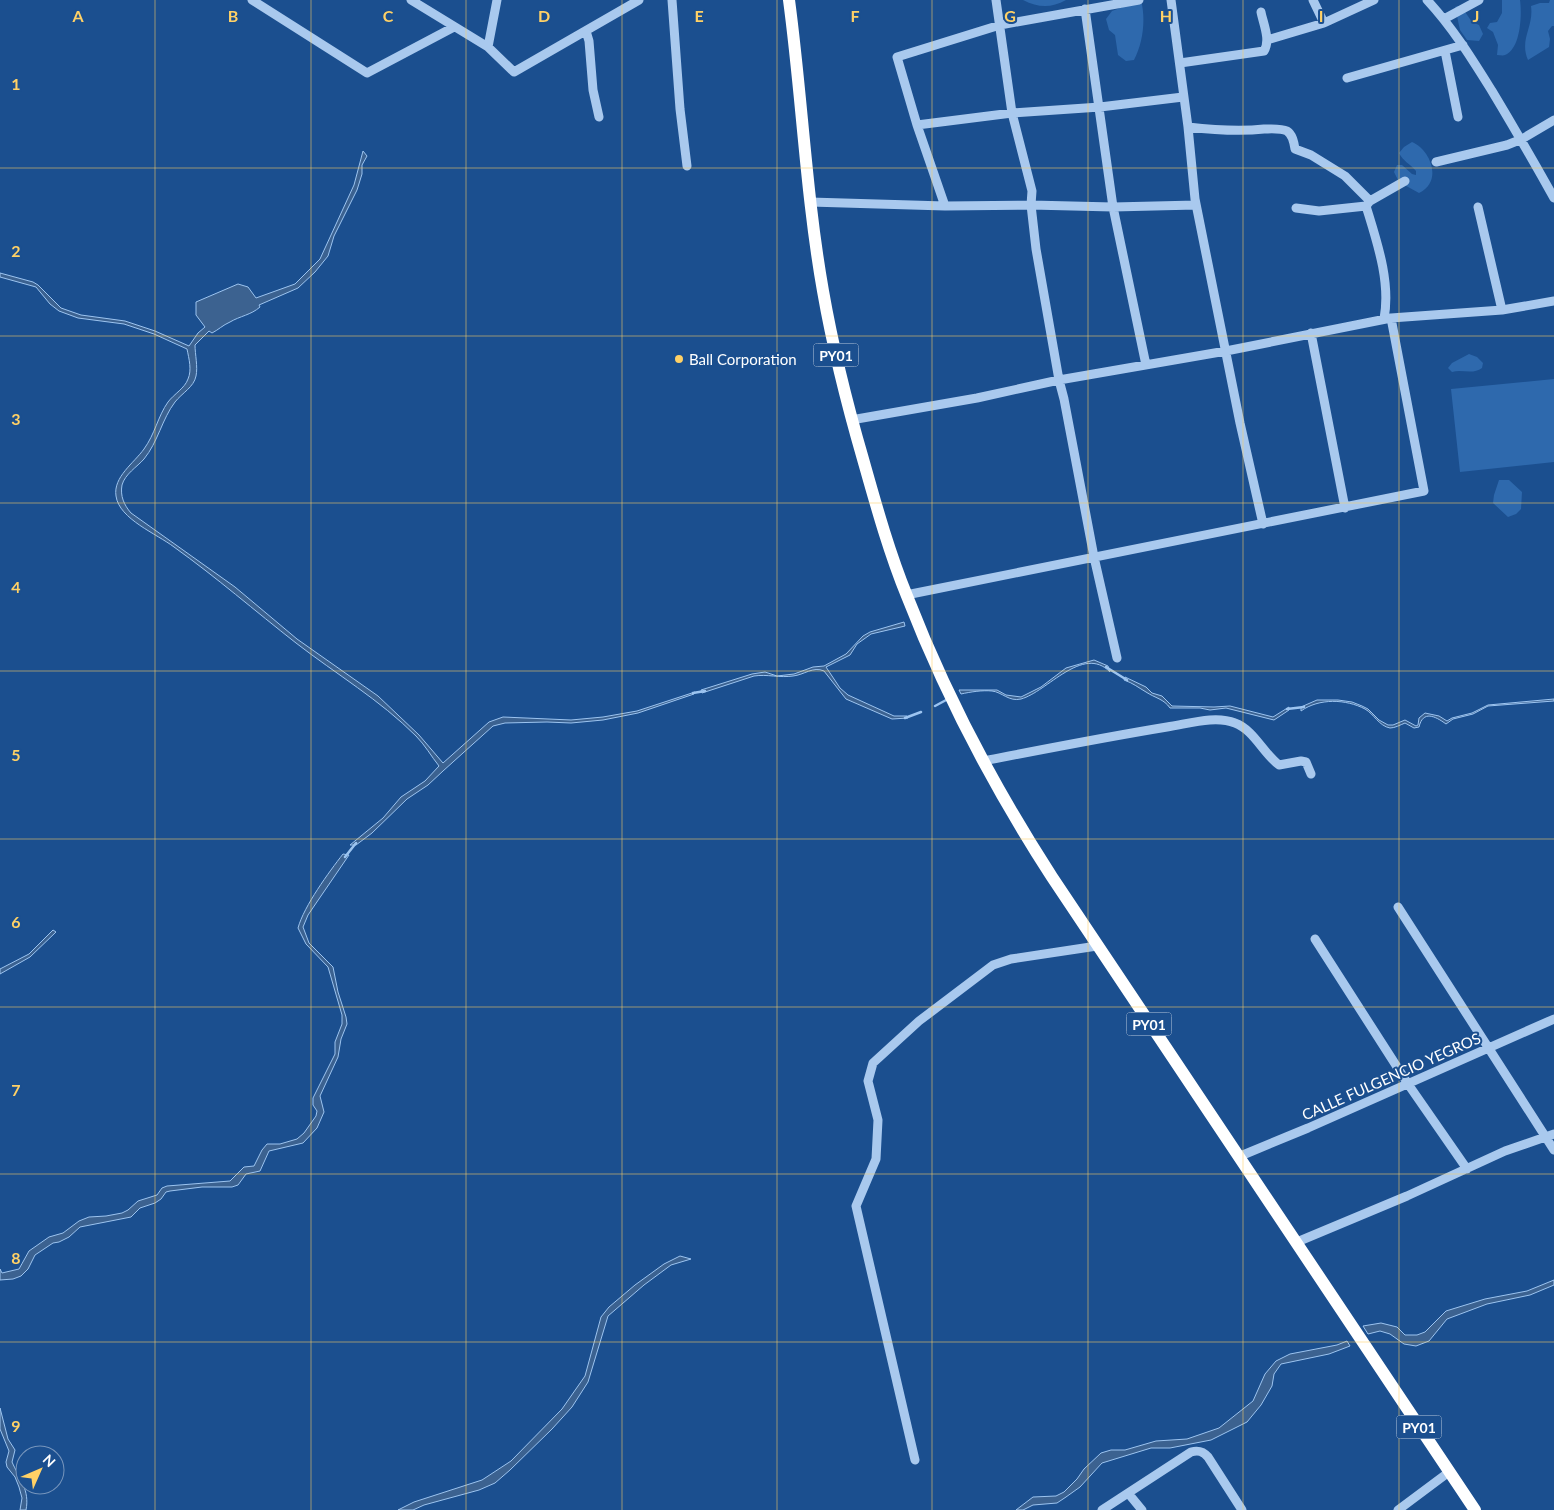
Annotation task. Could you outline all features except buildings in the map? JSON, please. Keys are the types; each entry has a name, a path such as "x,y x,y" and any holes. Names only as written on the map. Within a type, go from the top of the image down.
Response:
{"highway":[{"name":"PY01","path":"789,0 810,202 823,291 851,420 906,595 956,708 1017,822 1097,946 1475,1510"}],"street":[{"path":"252,0 367,73 454,27"},
{"path":"411,0 488,47 514,72 639,0"},
{"path":"488,47 497,0"},
{"path":"672,0 680,109 687,166"},
{"path":"996,0 1012,113 1032,191 1031,204 1036,250 1059,380 1094,557 1118,658"},
{"path":"945,206 917,125 897,57 1000,25 1139,0"},
{"path":"1171,0 1188,127 1196,205 1263,524"},
{"path":"1312,0 1324,23"},
{"path":"1267,40 1324,23 1374,0"},
{"path":"1426,0 1444,19 1463,45 1522,139 1554,198"},
{"path":"1444,19 1479,0"},
{"path":"1085,9 1113,207 1146,365"},
{"path":"1180,63 1264,50 1267,40 1261,12"},
{"path":"586,32 589,42 593,90 599,117"},
{"path":"1347,78 1463,45"},
{"path":"1445,51 1458,117"},
{"path":"917,125 1012,113 1100,107 1183,97"},
{"path":"1436,162 1507,145 1522,139 1554,120"},
{"path":"906,595 1424,491 1387,319 1385,289 1379,251 1368,204 1345,176 1311,155 1295,149 1293,138 1289,132 1271,129 1234,132 1188,127"},
{"path":"1296,208 1319,211 1368,204 1405,181"},
{"path":"810,202 945,206 1031,204 1113,207 1196,205"},
{"path":"1478,207 1502,310"},
{"path":"851,420 977,398 1059,380 1226,351 1387,319 1502,310 1554,301"},
{"path":"1310,333 1345,508"},
{"path":"983,761 1129,733 1204,721 1220,721 1234,722 1246,728 1272,760 1279,765 1306,762 1310,774"},
{"path":"1398,907 1489,1047 1550,1135 1554,1150"},
{"path":"1315,939 1408,1084 1466,1169"},
{"path":"915,1460 856,1206 876,1159 878,1120 868,1081 873,1063 919,1021 993,965 1011,959 1097,946"},
{"name":"CALLE FULGENCIO YEGROS","path":"1238,1157 1554,1019"},
{"path":"1297,1242 1505,1152 1550,1135"},
{"path":"1102,1510 1191,1452 1198,1451 1208,1457 1242,1510"},
{"path":"1398,1510 1449,1472"},
{"path":"1128,1493 1142,1510"}],"shaded area":[{"path":"1023,0 1066,0 1045,6"},
{"path":"1141,0 1143,23 1141,39 1134,60 1126,61 1118,55 1115,35 1109,30 1106,19 1112,11"},
{"path":"1502,0 1520,0 1521,14 1514,46 1505,55 1497,55 1498,45 1493,32 1487,28 1490,23 1497,22 1502,13"},
{"path":"1550,0 1554,0 1554,26 1548,31 1549,47 1528,60 1525,46 1531,20 1531,6 1549,3"},
{"path":"1461,6 1472,22 1479,25 1483,34 1479,41 1467,40 1460,30 1455,7"},
{"path":"1412,142 1424,152 1432,166 1431,182 1419,193 1399,182 1394,172 1397,165 1402,165 1412,174 1416,175 1416,171 1399,153"},
{"path":"363,151 367,156 362,165 362,174 357,190 334,236 328,256 315,272 298,288 259,305 260,307 253,312 227,323 212,333 209,331 195,345 197,369 195,380 171,409 149,452 128,474 124,481 122,493 126,507 131,513 235,587 297,639 378,696 419,735 443,763 489,722 503,717 571,720 603,717 637,711 695,692 694,694 638,713 603,720 571,723 505,723 493,726 428,785 407,799 372,833 356,845 350,845 383,818 401,797 425,781 439,766 419,739 388,711 296,643 190,558 131,519 124,512 116,496 116,489 121,476 144,449 170,399 188,379 190,368 187,349 154,334 124,324 78,318 59,311 50,304 36,287 0,277 0,273 33,282 61,308 81,315 125,321 155,331 189,346 205,327 196,315 196,302 238,284 248,287 256,298 295,284 320,259 354,185"},
{"path":"1469,354 1477,357 1483,363 1482,368 1471,372 1452,372 1448,368 1452,363"},
{"path":"1554,379 1554,462 1460,472 1451,389"},
{"path":"1499,480 1509,480 1522,492 1521,509 1516,514 1508,517 1493,503"},
{"path":"904,622 905,626 871,634 857,644 850,655 826,667 840,688 848,695 894,716 907,716 908,718 892,719 846,699 824,671 812,670 797,675 780,676 824,666 846,654 863,636 870,632"},
{"path":"1094,660 1108,666 1110,672 1099,665 1088,663 1077,666 1031,695 1017,700 992,691 961,694 959,690 997,690 1006,695 1021,697 1041,687 1066,668"},
{"path":"765,672 775,675 754,676 702,693 701,690 752,674"},
{"path":"1125,677 1146,687 1152,693 1162,696 1172,706 1230,706 1273,717 1289,707 1289,710 1274,720 1226,708 1210,710 1170,708 1162,701 1124,680"},
{"path":"1554,699 1554,701 1488,706 1473,714 1453,719 1446,724 1434,717 1426,716 1419,727 1414,728 1405,723 1394,728 1386,727 1365,709 1350,703 1324,702 1301,711 1301,707 1317,700 1338,700 1352,702 1368,709 1379,720 1388,725 1405,720 1416,726 1418,725 1419,718 1425,713 1439,716 1447,721 1452,718 1472,713 1488,705"},
{"path":"343,854 349,855 308,915 303,927 309,943 333,967 347,1024 341,1039 338,1057 320,1096 324,1112 317,1128 303,1143 269,1151 260,1171 246,1174 238,1185 166,1192 161,1199 140,1208 131,1217 80,1227 69,1237 53,1243 35,1255 28,1269 21,1276 0,1280 0,1269 2,1273 19,1269 29,1251 49,1237 63,1233 79,1221 89,1217 122,1213 138,1201 157,1195 162,1188 167,1186 230,1181 244,1167 254,1166 267,1144 280,1144 297,1139 304,1133 316,1116 317,1111 313,1105 313,1098 335,1054 335,1042 342,1024 342,1015 328,967 306,944 298,928 311,900"},
{"path":"53,930 56,932 30,957 0,974 0,969 29,954"},
{"path":"680,1256 691,1259 671,1265 608,1316 588,1382 572,1407 510,1470 495,1483 479,1490 424,1505 413,1510 398,1510 414,1502 482,1480 511,1461 562,1409 585,1376 601,1317 609,1307 664,1264"},
{"path":"1554,1280 1554,1285 1530,1295 1487,1304 1447,1319 1429,1341 1416,1346 1404,1344 1390,1334 1380,1331 1368,1334 1363,1326 1381,1323 1397,1327 1405,1335 1417,1335 1425,1332 1446,1311 1485,1299 1527,1291"},
{"path":"1347,1341 1350,1346 1329,1354 1281,1364 1274,1374 1272,1386 1261,1405 1247,1422 1211,1440 1170,1448 1151,1448 1102,1463 1080,1487 1057,1503 1033,1505 1023,1510 1016,1510 1033,1497 1056,1496 1064,1492 1101,1453 1111,1450 1125,1450 1156,1441 1187,1439 1219,1428 1253,1401 1265,1374 1276,1361 1290,1354 1337,1345"},
{"path":"0,1408 8,1439 15,1450 12,1462 15,1468 15,1477 7,1467 6,1462 9,1451 0,1429"},
{"path":"21,1495 26,1495 26,1510 20,1510"}],"waterway":[{"path":"1106,667 1127,680"},
{"path":"693,693 705,691"},
{"path":"935,706 948,699"},
{"path":"1287,709 1304,707"},
{"path":"905,718 921,712"},
{"path":"345,857 356,843"}],"place":[{"name":"Ball Corporation","path":"679,359"}]}
